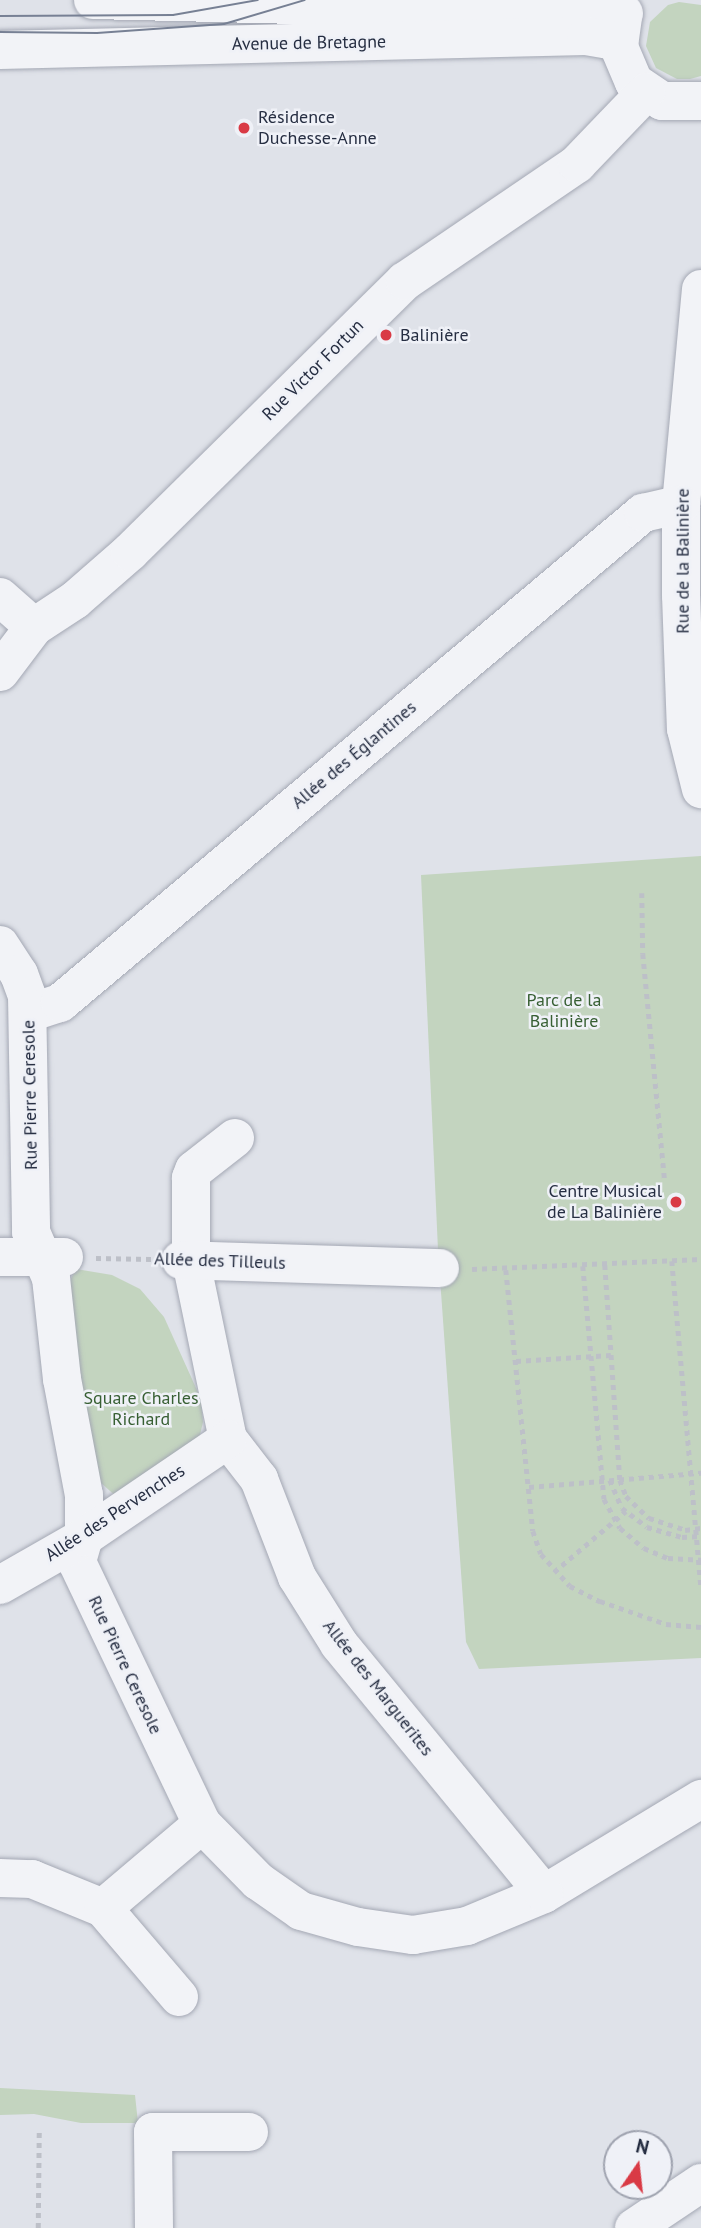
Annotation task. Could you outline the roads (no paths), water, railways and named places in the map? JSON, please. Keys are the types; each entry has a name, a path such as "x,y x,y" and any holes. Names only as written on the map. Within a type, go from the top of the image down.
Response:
{"street":[{"name":"Avenue de Bretagne","path":"93,0 625,18"},
{"name":"Avenue de Bretagne","path":"0,50 586,36 625,18"},
{"path":"625,18 624,66 646,92 675,104 701,102"},
{"name":"Rue Victor Fortun","path":"0,671 34,627 75,600 130,552 405,281 577,164 646,92"},
{"name":"Rue de la Balinière","path":"701,289 681,504 686,729 701,789"},
{"name":"Allée des Églantines","path":"29,1013 60,1003 643,513 681,504"},
{"path":"0,597 34,627"},
{"name":"Rue Pierre Ceresole","path":"0,945 19,974 29,1013 31,1232 53,1257 51,1278 62,1379 84,1495 84,1537 77,1562 202,1824 258,1881 301,1911 358,1927 413,1935 467,1926 544,1894 701,1800"},
{"name":"Allée des Marguerites","path":"235,1138 194,1170 191,1178 186,1260 228,1439 259,1479 298,1577 339,1644 544,1894"},
{"path":"0,1257 53,1257"},
{"name":"Allée des Tilleuls","path":"186,1260 440,1268"},
{"name":"Allée des Pervenches","path":"0,1585 84,1537 228,1439"},
{"path":"103,1908 202,1824"},
{"path":"0,1878 32,1879 103,1908 180,1997"},
{"path":"154,2228 153,2132 249,2132"},
{"path":"634,2228 701,2183"}],"tram line":[{"path":"0,16 173,15 258,0"},
{"path":"0,32 97,33 224,24 305,0"}],"place":[{"name":"Résidence Duchesse-Anne","path":"244,128"},
{"name":"Balinière","path":"386,335"},
{"name":"Centre Musical de La Balinière","path":"676,1202"}],"park label":[{"name":"Parc de la Balinière","path":"564,1011"},
{"name":"Square Charles Richard","path":"141,1409"}]}
